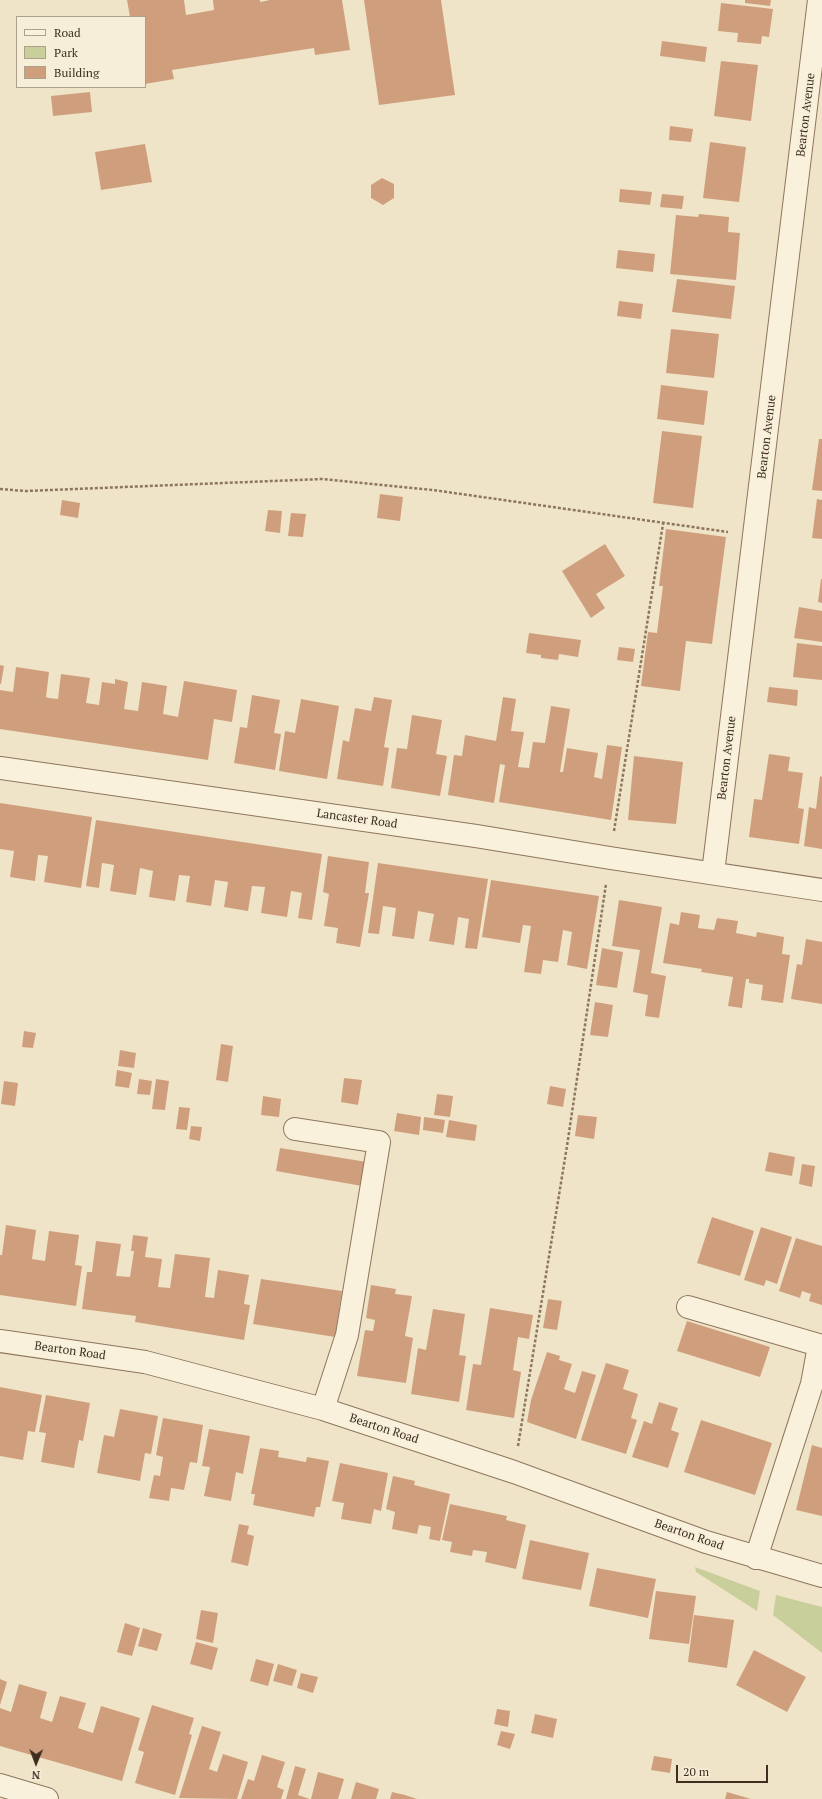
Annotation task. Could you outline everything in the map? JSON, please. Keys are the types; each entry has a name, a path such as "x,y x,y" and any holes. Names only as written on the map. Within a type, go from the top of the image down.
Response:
{"street":[{"name":"Bearton Avenue","path":"713,873 754,536 815,92 819,0"},
{"name":"Lancaster Road","path":"0,768 476,836 822,890"},
{"path":"295,1128 379,1142 347,1335 323,1409"},
{"path":"688,1307 820,1346 812,1384 756,1558"},
{"name":"Bearton Road","path":"0,1341 144,1362 323,1409 514,1472 692,1537 756,1558 822,1576"},
{"path":"0,1785 48,1799"}],"path":[{"path":"0,489 26,491 322,480 433,490 754,536"},
{"path":"514,1472 567,1146 610,858 663,524"}],"green space":[{"path":"695,1567 760,1591 757,1611 696,1572"},
{"path":"776,1595 822,1607 822,1653 773,1615"}],"building":[{"path":"127,0 184,0 186,15 214,10 213,0 260,0 260,2 270,0 342,0 350,50 315,55 314,48 172,70 174,79 146,84 146,16 130,16"},
{"path":"364,0 441,0 455,95 379,105"},
{"path":"745,0 771,0 770,6 745,3"},
{"path":"721,3 773,9 769,37 762,36 761,44 737,42 738,33 718,31"},
{"path":"662,41 707,47 705,62 660,56"},
{"path":"721,61 758,65 751,121 714,116"},
{"path":"90,92 92,112 53,116 51,96"},
{"path":"670,126 693,129 691,142 669,140"},
{"path":"710,142 746,147 739,202 703,198"},
{"path":"145,144 152,182 101,190 95,152"},
{"path":"382,178 394,184 394,198 383,205 371,198 371,185"},
{"path":"620,189 652,192 650,205 619,202"},
{"path":"662,194 684,196 682,209 660,207"},
{"path":"699,214 729,217 728,232 740,233 736,280 670,274 676,215 698,217"},
{"path":"618,250 655,254 653,272 616,268"},
{"path":"677,279 735,286 731,319 672,312"},
{"path":"619,301 643,304 641,319 617,316"},
{"path":"671,329 719,334 714,378 666,373"},
{"path":"661,385 708,391 704,425 657,419"},
{"path":"662,431 702,436 693,508 653,503"},
{"path":"819,439 822,439 822,491 812,490"},
{"path":"380,494 403,497 400,521 377,518"},
{"path":"817,499 822,500 822,539 812,538"},
{"path":"62,500 80,503 78,518 60,515"},
{"path":"268,510 282,511 280,533 265,531"},
{"path":"291,513 306,514 303,537 288,536"},
{"path":"666,529 726,537 712,644 686,641 680,691 641,686 648,632 657,633 663,586 659,586"},
{"path":"605,544 625,576 596,594 605,608 591,618 562,571"},
{"path":"822,579 822,603 818,602"},
{"path":"799,607 822,611 822,642 794,638"},
{"path":"529,633 581,640 578,657 559,654 558,660 541,658 541,655 526,653"},
{"path":"797,643 822,646 822,680 793,677"},
{"path":"619,647 635,649 633,662 617,660"},
{"path":"0,665 4,666 1,684 0,684"},
{"path":"16,667 49,672 46,697 49,698 58,699 61,674 90,678 86,703 99,705 102,682 115,684 115,679 128,682 124,709 138,711 142,682 167,686 163,714 178,717 184,681 237,690 232,722 214,719 208,760 0,729 0,690 13,692"},
{"path":"769,687 798,690 797,706 767,702"},
{"path":"252,695 280,700 274,733 281,734 275,770 234,763 240,727 247,728"},
{"path":"374,697 392,700 384,747 389,748 383,786 337,779 343,740 349,742 355,708 371,711"},
{"path":"503,697 516,699 511,731 524,732 518,767 529,768 533,742 545,743 551,706 570,709 560,772 563,772 567,748 598,753 594,777 602,779 607,745 622,747 611,820 499,802 505,765 500,764 494,803 448,795 454,755 462,756 465,735 496,741"},
{"path":"301,699 339,706 327,779 279,771 285,731 295,733"},
{"path":"412,715 442,720 436,754 447,756 440,796 391,788 397,748 407,749"},
{"path":"769,754 790,757 788,771 803,773 798,808 804,809 799,844 749,837 754,799 762,800"},
{"path":"634,756 683,762 676,824 628,820"},
{"path":"820,776 822,777 822,849 804,846 809,807 816,809"},
{"path":"0,803 92,817 81,888 44,882 48,856 38,855 35,881 10,877 14,851 0,849"},
{"path":"96,820 322,854 312,920 298,918 302,893 291,891 287,917 261,913 265,887 252,886 248,911 224,907 228,882 215,880 211,906 186,902 190,876 179,875 175,901 149,897 153,871 140,868 136,895 110,891 114,865 109,864 102,863 99,888 86,886"},
{"path":"328,856 369,862 365,893 369,893 360,947 336,943 338,928 324,926 329,894 323,892"},
{"path":"378,863 488,879 477,949 465,948 469,919 458,917 454,945 429,941 434,914 418,911 414,939 392,936 396,908 383,906 379,934 368,933"},
{"path":"491,880 599,896 587,969 567,965 572,932 563,930 558,962 543,960 541,974 524,972 531,926 523,925 520,943 482,937"},
{"path":"619,900 662,907 651,973 666,976 659,1018 645,1016 648,995 633,992 640,950 612,946"},
{"path":"681,912 700,915 698,928 714,930 717,918 738,921 736,933 756,937 757,932 784,937 782,954 790,955 783,1003 761,1000 763,985 749,983 749,979 746,979 742,1008 728,1006 733,977 701,972 702,969 663,963 670,923 679,925"},
{"path":"806,939 822,942 822,1004 791,999 797,964 802,965"},
{"path":"602,948 623,952 617,988 596,985"},
{"path":"595,1002 613,1005 608,1037 590,1035"},
{"path":"24,1031 36,1033 33,1048 22,1047"},
{"path":"221,1044 233,1046 228,1082 216,1080"},
{"path":"120,1050 136,1053 134,1068 118,1066"},
{"path":"117,1070 132,1073 129,1088 115,1086"},
{"path":"344,1078 362,1080 358,1105 341,1102"},
{"path":"139,1079 152,1081 150,1095 137,1094"},
{"path":"156,1079 169,1081 165,1110 152,1109"},
{"path":"4,1081 18,1083 15,1106 1,1104"},
{"path":"550,1086 566,1089 563,1107 547,1104"},
{"path":"437,1094 453,1096 450,1117 434,1115"},
{"path":"263,1096 281,1099 279,1117 261,1115"},
{"path":"179,1107 190,1108 187,1130 176,1129"},
{"path":"397,1113 421,1117 419,1135 394,1131"},
{"path":"578,1115 597,1117 594,1139 575,1136"},
{"path":"424,1117 445,1120 443,1133 423,1130"},
{"path":"449,1120 477,1125 475,1141 446,1137"},
{"path":"191,1126 202,1127 200,1141 189,1139"},
{"path":"280,1148 367,1162 362,1186 276,1171"},
{"path":"769,1152 795,1157 792,1176 765,1171"},
{"path":"802,1164 815,1166 812,1187 799,1184"},
{"path":"712,1217 754,1231 740,1276 697,1263"},
{"path":"6,1225 36,1230 32,1259 45,1261 49,1231 79,1235 75,1265 82,1266 76,1306 0,1295 0,1255 2,1255"},
{"path":"761,1227 792,1237 777,1284 766,1280 764,1286 744,1280"},
{"path":"133,1235 148,1237 145,1257 162,1259 158,1287 170,1288 175,1254 210,1258 205,1297 214,1298 218,1270 249,1275 244,1304 250,1305 244,1340 135,1322 136,1316 82,1309 87,1272 92,1272 96,1241 121,1244 116,1276 130,1277 134,1251 131,1251"},
{"path":"796,1238 822,1246 822,1305 809,1301 811,1294 802,1291 800,1298 779,1291"},
{"path":"261,1279 342,1291 335,1337 253,1324"},
{"path":"371,1285 396,1289 395,1294 412,1296 405,1336 413,1338 406,1383 357,1376 365,1330 373,1331 375,1320 366,1318"},
{"path":"548,1299 562,1301 557,1330 543,1328"},
{"path":"490,1308 533,1315 529,1339 518,1337 513,1370 521,1372 514,1418 466,1410 473,1364 481,1365"},
{"path":"433,1309 465,1314 459,1355 466,1356 459,1402 411,1394 418,1348 426,1350"},
{"path":"687,1321 770,1347 760,1377 677,1351"},
{"path":"547,1352 560,1356 559,1360 572,1364 564,1389 575,1393 582,1371 596,1375 576,1439 527,1422 531,1400"},
{"path":"606,1363 629,1370 623,1389 638,1394 631,1418 637,1420 626,1454 581,1440"},
{"path":"0,1387 42,1395 35,1432 28,1431 23,1460 0,1456"},
{"path":"46,1395 90,1403 83,1441 79,1440 74,1468 41,1462 46,1433 39,1432"},
{"path":"659,1402 678,1408 671,1430 679,1433 668,1468 632,1457 644,1421 652,1424"},
{"path":"120,1409 158,1416 151,1454 145,1453 140,1481 97,1473 104,1435 114,1437"},
{"path":"163,1418 203,1425 197,1463 190,1462 184,1490 171,1488 169,1501 149,1498 154,1475 160,1476 163,1457 156,1455"},
{"path":"701,1420 772,1443 755,1495 684,1472"},
{"path":"209,1429 250,1436 243,1474 236,1472 231,1501 204,1496 210,1467 202,1466"},
{"path":"812,1445 822,1448 822,1516 796,1510"},
{"path":"260,1448 279,1451 278,1457 306,1462 307,1457 329,1461 320,1507 316,1507 314,1517 253,1505 255,1494 251,1494"},
{"path":"340,1463 388,1473 381,1511 374,1509 371,1524 341,1519 344,1503 332,1501"},
{"path":"393,1476 415,1481 414,1485 450,1494 440,1541 429,1539 431,1527 419,1525 417,1534 392,1529 395,1512 386,1509"},
{"path":"450,1504 507,1516 506,1520 526,1525 516,1569 485,1562 487,1552 473,1550 472,1556 450,1552 452,1542 442,1540"},
{"path":"239,1524 249,1526 247,1534 254,1536 248,1566 231,1562"},
{"path":"530,1540 589,1553 581,1590 522,1579"},
{"path":"597,1568 656,1579 648,1618 589,1606"},
{"path":"656,1591 696,1596 689,1644 649,1639"},
{"path":"201,1610 218,1613 213,1643 196,1639"},
{"path":"694,1615 734,1620 727,1668 688,1662"},
{"path":"125,1623 140,1628 132,1656 117,1652"},
{"path":"143,1628 162,1634 157,1651 138,1646"},
{"path":"196,1642 218,1648 212,1670 190,1664"},
{"path":"754,1650 806,1677 787,1712 736,1685"},
{"path":"256,1659 274,1664 268,1686 250,1681"},
{"path":"278,1664 297,1670 292,1686 273,1681"},
{"path":"301,1673 318,1677 313,1693 297,1688"},
{"path":"0,1679 7,1682 0,1705"},
{"path":"19,1684 47,1692 40,1718 52,1722 60,1696 86,1703 78,1728 93,1733 101,1706 140,1718 122,1781 0,1746 0,1708 11,1712"},
{"path":"152,1705 194,1718 189,1734 192,1735 175,1795 135,1783 144,1752 138,1750"},
{"path":"497,1709 510,1711 508,1727 494,1724"},
{"path":"535,1714 557,1719 553,1738 531,1733"},
{"path":"202,1726 221,1732 209,1769 217,1772 223,1754 248,1762 237,1799 179,1798"},
{"path":"501,1731 515,1734 510,1749 497,1745"},
{"path":"262,1755 285,1762 277,1787 284,1790 281,1799 241,1799 248,1779 254,1781"},
{"path":"654,1756 672,1759 670,1773 651,1770"},
{"path":"295,1766 306,1769 298,1795 310,1799 286,1799"},
{"path":"318,1772 344,1779 338,1799 311,1799"},
{"path":"356,1782 379,1789 376,1799 351,1799"},
{"path":"392,1792 405,1795 417,1799 390,1799"},
{"path":"727,1792 751,1799 725,1799"}]}
